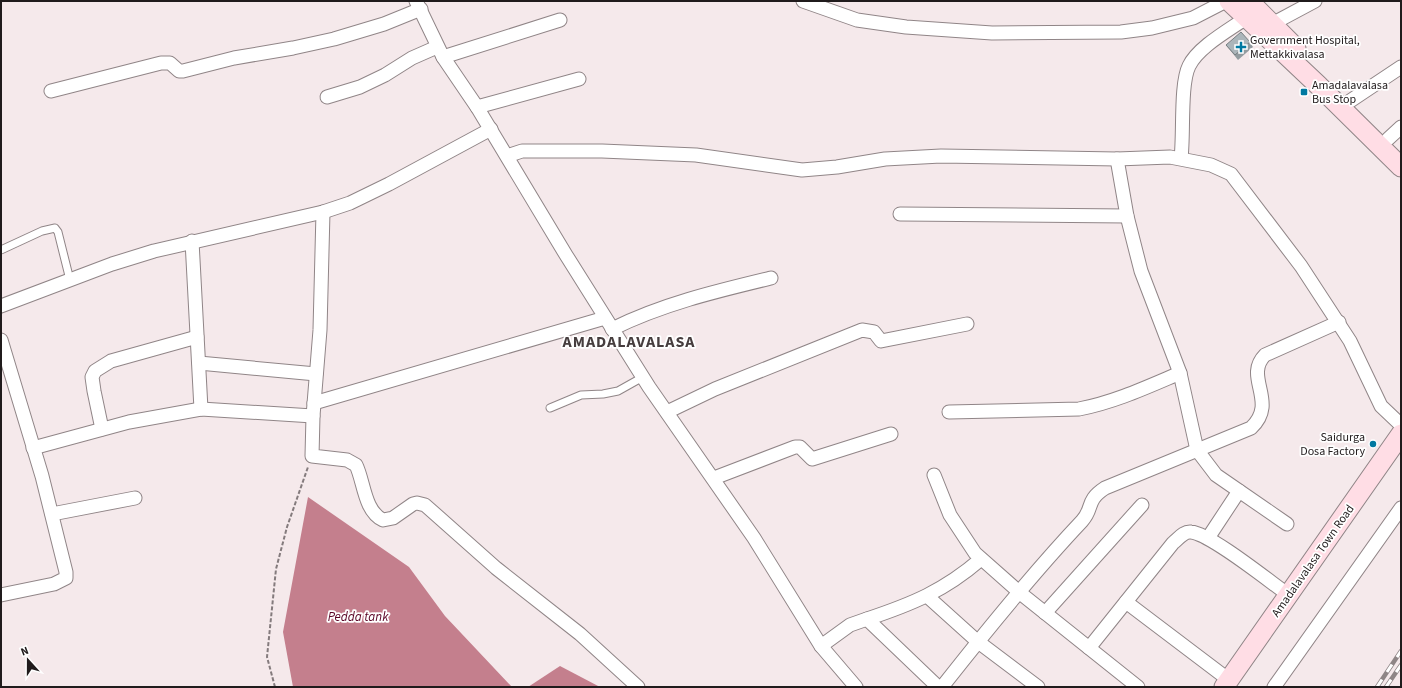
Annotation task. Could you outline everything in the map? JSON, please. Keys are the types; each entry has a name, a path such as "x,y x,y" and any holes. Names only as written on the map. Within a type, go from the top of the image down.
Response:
{"main road":[{"path":"1229,1 1247,9 1272,24 1350,101 1394,133 1401,152"},
{"path":"1247,9 1319,86 1401,167"},
{"name":"Amadalavalasa Town Road","path":"1230,685 1401,434"},
{"name":"Amadalavalasa Town Road","path":"1230,685 1401,454"}],"street":[{"path":"803,1 857,20 906,27 1000,33 1121,32 1152,28 1193,18 1226,1"},
{"path":"1272,24 1315,1"},
{"path":"51,90 161,62 170,63 179,71 183,72 234,58 334,39 384,24 418,5 440,52 491,129 643,377 754,538 821,646 856,687"},
{"path":"1181,158 1184,89 1189,66 1201,50 1247,9"},
{"path":"327,97 360,87 385,75 412,58 560,20"},
{"path":"1350,101 1401,67"},
{"path":"477,107 579,79"},
{"path":"1,306 112,264 192,241 323,212 350,203 491,129"},
{"path":"507,156 522,151 602,150 696,155 802,170 837,167 885,159 941,156 1117,159 1181,158 1211,165 1231,174 1301,266 1339,322 1360,360 1381,406 1401,425"},
{"path":"1117,159 1127,216 1141,271 1180,373 1197,450 1216,475 1287,524"},
{"path":"323,212 320,330 313,410 312,456 347,460 356,465 375,515 383,520 393,518 417,503 425,505 496,568 580,634 638,687"},
{"path":"900,214 1127,216"},
{"path":"192,241 201,409"},
{"path":"33,448 129,422 201,409 313,410 727,288 771,278"},
{"path":"942,687 977,641 1083,520 1095,494 1105,488 1251,428 1257,423 1260,417 1263,398 1257,372 1257,366 1260,360 1265,355 1339,322"},
{"path":"668,412 715,389 862,330 874,332 881,341 968,324"},
{"path":"102,429 92,377 95,371 111,361 197,337"},
{"path":"1,340 52,514 66,572 66,578 54,584 1,595"},
{"path":"199,363 316,374"},
{"path":"949,412 1079,408 1097,405 1129,395 1180,373"},
{"path":"714,478 795,447 800,446 812,459 891,434"},
{"path":"934,475 950,515 960,533 981,559 1019,592 1138,687"},
{"path":"1208,538 1239,491"},
{"path":"52,514 135,498"},
{"path":"1045,613 1142,505"},
{"path":"1274,687 1401,508"},
{"path":"1089,648 1173,544 1183,534 1191,532 1208,538 1290,596"},
{"path":"821,646 850,625 927,596 964,573 981,559"},
{"path":"927,596 977,641 1038,687"},
{"path":"1126,602 1230,685"},
{"path":"867,619 938,687"}],"lane":[{"path":"1,250 42,231 55,228 58,232 70,280"},
{"path":"550,408 582,395 603,394 618,390 643,377"}],"path":[{"path":"275,687 267,657 276,569 287,527 312,456"}],"water":[{"name":"Pedda tank","path":"308,497 409,567 445,616 512,687 293,687 283,632"},
{"path":"560,666 600,687 528,687"}],"building":[{"path":"1241,32 1250,42 1235,55 1226,45"}],"railway":[{"path":"1377,687 1401,651"},
{"path":"1386,687 1401,665"}],"place":[{"name":"Government Hospital, Mettakkivalasa","path":"1241,47"},
{"name":"Amadalavalasa Bus Stop","path":"1304,92"},
{"name":"Saidurga Dosa Factory","path":"1373,444"}],"district":[{"name":"AMADALAVALASA","path":"629,342"}]}
